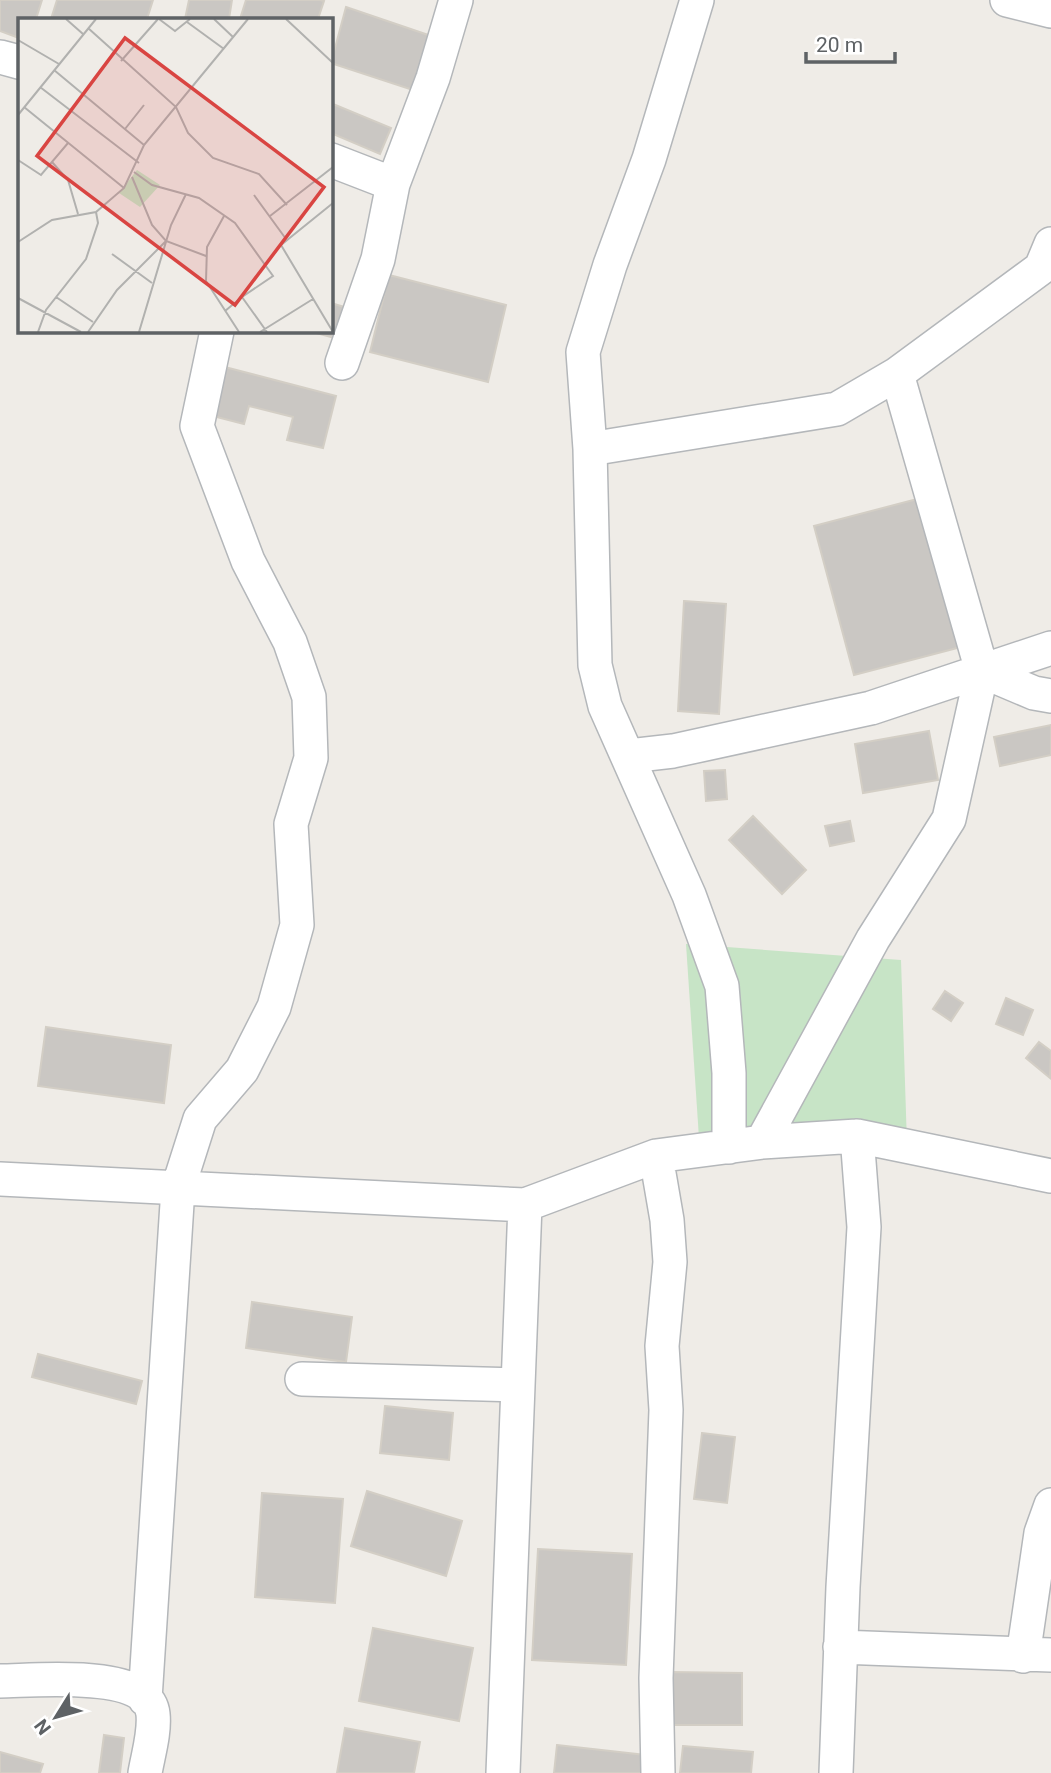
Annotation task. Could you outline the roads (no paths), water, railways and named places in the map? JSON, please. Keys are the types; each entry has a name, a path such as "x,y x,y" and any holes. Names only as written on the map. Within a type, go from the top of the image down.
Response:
{"street":[{"path":"342,363 378,259 393,184 433,78 456,0"},
{"path":"697,0 649,159 610,265 583,352 590,449 595,665 605,706 689,895 722,986 729,1073 729,1147"},
{"path":"1007,0 1051,11"},
{"path":"0,57 18,62"},
{"path":"332,160 393,184"},
{"path":"590,449 837,409 897,374 1041,268 1051,244"},
{"path":"145,1699 178,1188 200,1119 242,1070 274,1007 297,925 291,824 311,758 309,697 290,642 248,561 197,426 217,332"},
{"path":"762,1142 873,939 949,819 982,671 897,374"},
{"path":"629,756 673,751 871,708 1051,648"},
{"path":"982,671 1034,693 1051,696"},
{"path":"0,1179 525,1205 656,1156 762,1142 857,1136 1051,1176"},
{"path":"836,1773 840,1647 864,1227 857,1136"},
{"path":"656,1156 667,1220 670,1262 662,1346 666,1410 656,1678 658,1773"},
{"path":"503,1773 525,1205"},
{"path":"302,1379 518,1385"},
{"path":"840,1647 1037,1656 1041,1533 1051,1505"},
{"path":"0,1681 103,1680 128,1687 145,1699 153,1712 145,1773"}]}
